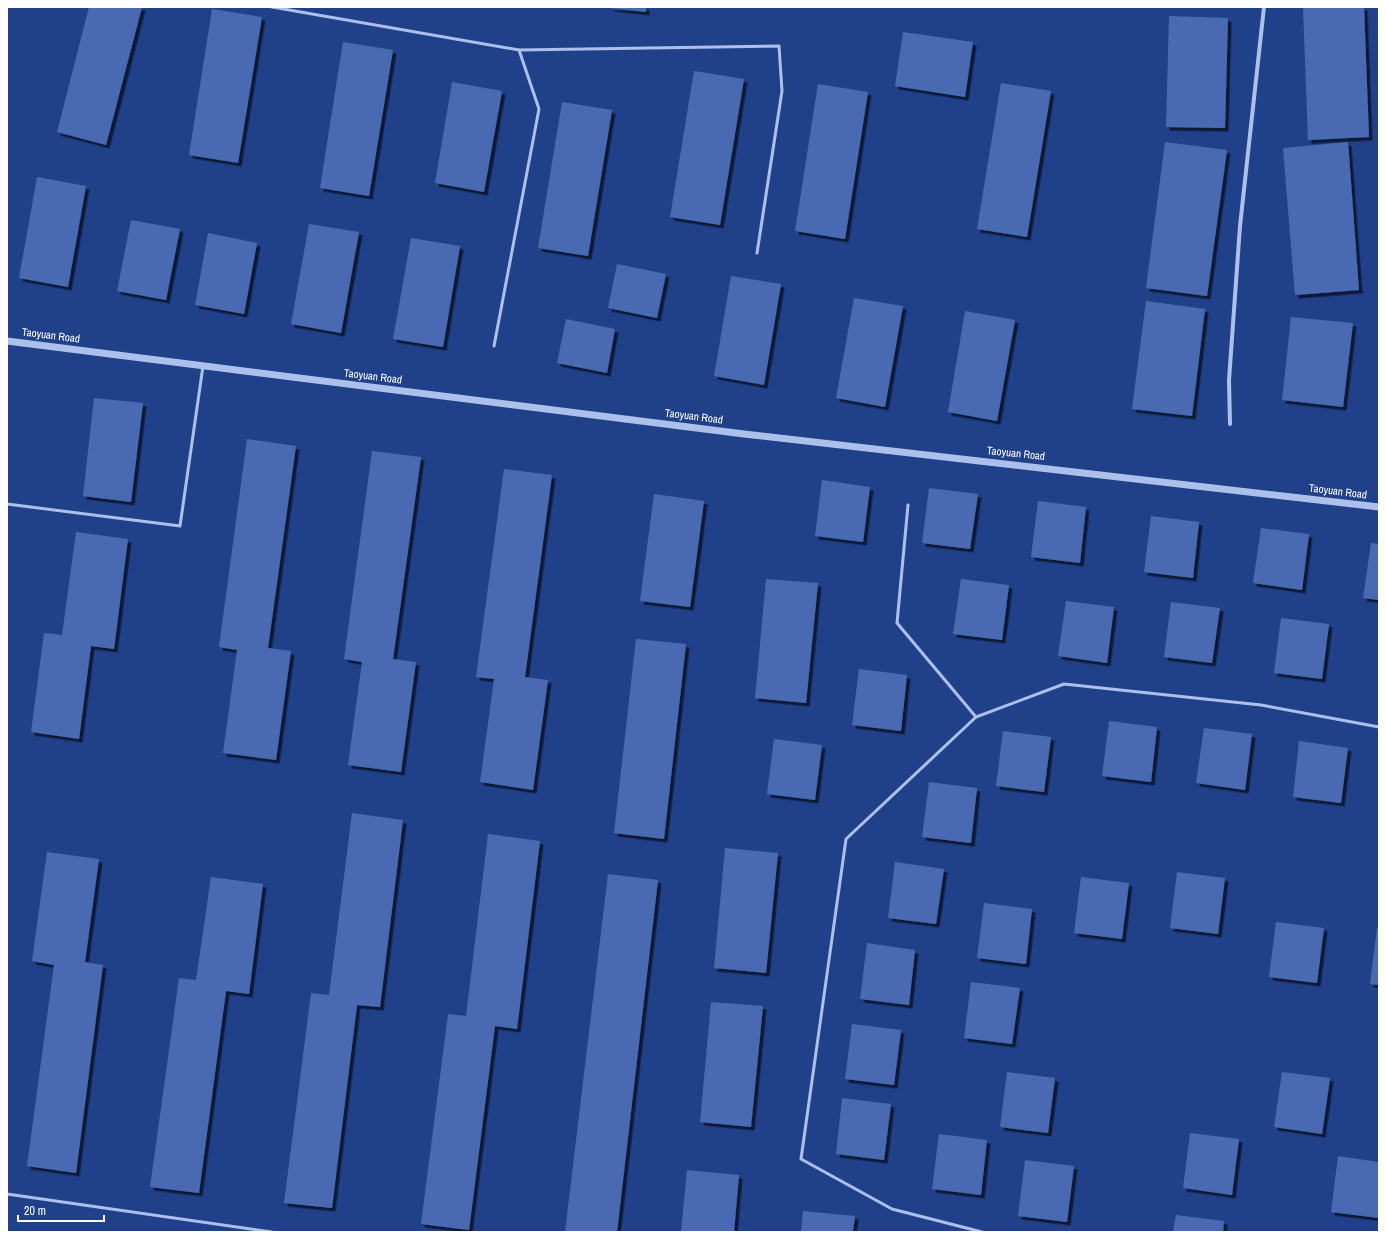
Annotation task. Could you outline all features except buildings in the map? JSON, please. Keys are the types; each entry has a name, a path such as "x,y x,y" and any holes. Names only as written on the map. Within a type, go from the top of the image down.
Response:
{"street":[{"path":"1230,424 1229,380 1240,226 1264,7"},
{"name":"Taoyuan Road","path":"7,341 744,434 1379,508"}],"lane":[{"path":"272,7 519,50 779,46 782,90 757,253"},
{"path":"494,346 539,109 519,50"},
{"path":"7,504 180,526 204,365"},
{"path":"908,505 897,623 976,717"},
{"path":"982,1232 892,1209 801,1159 846,838 976,717 1064,684 1261,705 1379,727"},
{"path":"7,1194 272,1232"}]}
